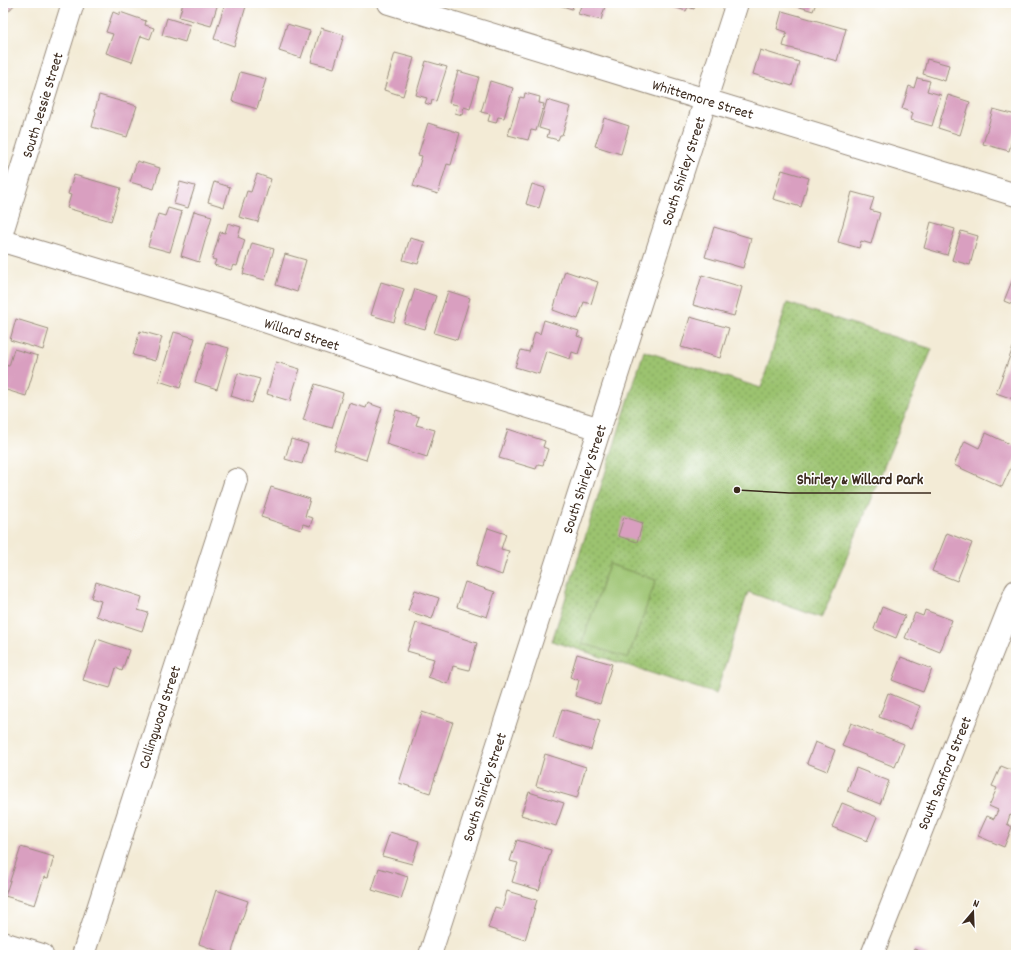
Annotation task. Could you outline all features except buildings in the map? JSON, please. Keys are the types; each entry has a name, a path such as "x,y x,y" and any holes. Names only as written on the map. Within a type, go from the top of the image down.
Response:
{"street":[{"name":"South Jessie Street","path":"3,229 74,3"},
{"name":"Whittemore Street","path":"389,3 1016,195"},
{"name":"South Shirley Street","path":"430,955 736,3"},
{"name":"Willard Street","path":"3,241 234,311 442,380 600,429"},
{"name":"Collingwood Street","path":"83,955 236,480"},
{"name":"South Sanford Street","path":"872,955 1016,592"},
{"path":"3,943 42,955"}],"green space":[{"path":"787,303 932,349 822,618 748,592 716,694 552,641 644,351 761,388"},
{"path":"609,564 656,580 628,658 582,643"}],"place":[{"name":"Shirley & Willard Park","path":"737,490"}]}
